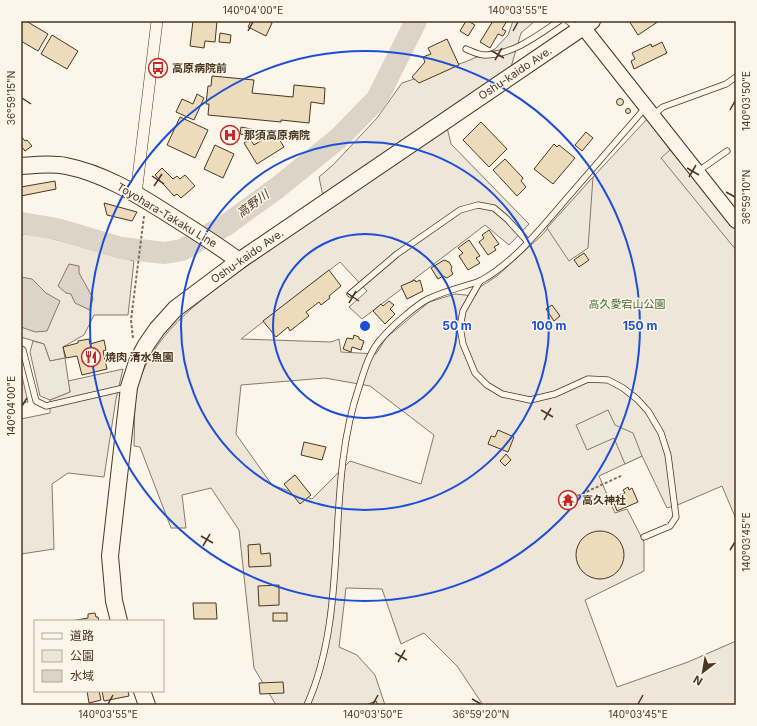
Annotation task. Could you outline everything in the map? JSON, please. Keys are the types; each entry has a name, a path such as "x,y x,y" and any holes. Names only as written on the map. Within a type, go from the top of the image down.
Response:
{"main road":[{"name":"Oshu-kaido Ave.","path":"119,620 114,601 110,556 129,387 137,362 157,329 175,309 239,260 580,25"},
{"name":"Toyohara-Takaku Line","path":"21,166 48,164 66,166 111,182 136,194 239,260"},
{"path":"142,692 147,705"}],"street":[{"path":"136,194 157,21"},
{"path":"580,25 736,221"}],"lane":[{"path":"466,49 486,56 500,53 516,48 559,21"},
{"path":"307,705 323,661 330,618 344,448 353,404 366,364 381,338 411,311 428,300 480,281 488,277 504,264 549,220 649,111 726,84 736,76"},
{"path":"697,172 727,151"},
{"path":"350,294 397,254 460,210 478,205 494,208 507,219 528,242"},
{"path":"480,281 463,311 460,327 463,344 468,358 475,373 487,385 502,394 530,400 555,394 588,379 608,380 623,388 637,399 648,411 661,433 668,455 676,517 670,526 644,537"},
{"path":"21,349 23,350 36,401 46,406 129,387"}],"path":[{"path":"133,341 131,320 143,227"},
{"path":"573,498 623,475"}],"green space":[{"name":"高久愛宕山公園","path":"513,21 535,21 521,33 511,67 444,115 451,144 529,224 509,245 485,225 362,319 349,307 367,291 340,262 241,339 331,342 339,339 341,352 376,354 386,338 429,302 455,294 475,296 480,287 497,276 541,236 647,119 670,150 736,228 736,519 722,486 667,508 642,456 599,476 615,513 627,509 644,542 644,571 585,600 617,687 688,662 736,641 736,705 483,705 457,666 424,633 401,644 382,589 346,588 339,647 357,655 375,675 385,705 276,705 254,668 239,530 211,488 182,495 186,528 171,528 140,447 134,446 135,406 139,382 147,363 158,345 185,314 201,300 251,263 326,211 319,177 333,165 377,118 402,83 465,62 495,49 508,35","holes":["325,378 370,386 434,435 421,484 350,461 312,499 272,485 236,434 241,385"]},
{"path":"21,234 36,234 134,261 128,315 94,315 84,335 63,347 65,358 50,361 44,344 21,337"},
{"path":"123,369 116,399 104,477 68,473 52,484 54,549 21,554 21,419 50,413 50,400 70,392 68,381"},
{"path":"21,372 28,402 21,403"}],"shaded area":[{"path":"670,150 736,228 736,250 661,158"},
{"path":"593,177 588,248 569,261 547,228"},
{"path":"33,341 44,344 50,361 65,358 70,392 50,400 40,396 30,352"},
{"path":"608,410 615,425 633,433 642,456 625,464 614,438 587,450 576,425"}],"water":[{"path":"69,264 79,266 79,273 93,298 90,310 75,303 71,294 66,293 58,286"},
{"path":"21,277 32,279 46,293 60,301 47,331 35,332 21,327"}],"building":[{"path":"21,21 26,21 48,34 38,51 21,41"},
{"path":"193,21 217,21 215,42 205,41 204,48 190,46"},
{"path":"251,21 269,21 272,23 266,36 248,27"},
{"path":"466,21 475,25 468,36 460,31"},
{"path":"493,21 507,21 502,29 506,31 503,36 498,34 490,48 480,42"},
{"path":"629,21 659,21 638,35"},
{"path":"220,33 231,35 230,43 219,42"},
{"path":"52,35 78,51 67,69 41,54"},
{"path":"447,39 459,65 419,83 412,77 425,62 423,57 431,54 428,48"},
{"path":"662,42 667,53 634,69 631,61 635,59 632,53 651,44 652,47"},
{"path":"212,76 254,80 252,93 293,97 294,85 325,88 324,104 311,102 309,123 281,120 281,122 208,115 209,104 206,104 208,86 211,86"},
{"path":"197,94 204,98 194,120 176,112 182,99 193,104"},
{"path":"620,98 623,99 623,105 620,106 617,105 616,102 617,99"},
{"path":"626,109 630,109 630,113 626,113"},
{"path":"180,117 208,130 195,158 167,145"},
{"path":"481,122 507,149 489,167 463,140"},
{"path":"241,127 256,130 255,136 240,134"},
{"path":"275,132 284,147 257,164 244,143 250,139 254,145"},
{"path":"586,132 593,138 582,151 575,145"},
{"path":"21,136 32,146 25,151 21,146"},
{"path":"554,144 557,147 559,145 575,158 553,184 534,169"},
{"path":"215,145 234,154 223,178 204,169"},
{"path":"505,159 523,178 521,181 526,187 517,196 493,170"},
{"path":"162,168 173,179 177,176 180,179 185,175 195,186 181,198 177,194 174,196 155,175"},
{"path":"55,181 56,189 21,196 21,187"},
{"path":"104,203 137,212 132,221 107,215"},
{"path":"489,230 499,244 494,247 496,250 488,255 479,242 484,238 482,235"},
{"path":"469,240 480,256 476,258 480,263 468,270 459,256 463,253 458,248"},
{"path":"584,253 589,260 579,267 574,260"},
{"path":"444,260 449,262 452,267 451,270 453,274 447,278 443,276 438,279 431,268"},
{"path":"329,270 341,286 321,305 319,302 306,312 309,316 290,331 288,327 276,337 263,321"},
{"path":"415,280 416,282 420,280 423,291 407,299 401,286"},
{"path":"389,301 394,305 390,309 395,314 385,324 373,311 381,304 383,306"},
{"path":"552,305 560,316 554,321 546,309"},
{"path":"354,335 364,341 361,350 352,347 351,352 343,349 347,338 353,339"},
{"name":"焼肉 清水魚園","path":"89,339 90,344 104,340 106,350 103,351 107,369 82,375 77,356 66,358 63,347 78,343 78,341"},
{"path":"498,430 514,437 508,452 488,444 491,436 495,437"},
{"path":"304,442 326,447 322,460 301,455"},
{"path":"506,454 511,460 505,466 500,461"},
{"path":"295,475 311,495 300,504 284,484"},
{"path":"628,487 629,490 632,488 638,502 617,511 612,498 625,493 623,490"},
{"name":"高久神社","path":"570,494 573,502 566,505 563,498"},
{"path":"600,531 609,533 617,538 622,546 624,555 622,564 617,572 609,577 600,579 591,577 583,572 578,564 576,555 578,546 583,538 591,533"},
{"path":"260,544 261,554 270,553 271,566 249,567 248,545"},
{"path":"279,585 279,605 259,606 258,586"},
{"path":"193,603 216,603 217,619 194,619"},
{"path":"95,613 99,620 77,620 88,618 88,614"},
{"path":"273,613 287,613 287,621 273,621"},
{"path":"283,682 284,693 260,694 259,683"},
{"path":"87,692 99,692 101,700 89,703"},
{"path":"102,692 128,692 129,696 104,701"},
{"path":"376,701 378,705 366,705"}],"waterway":[{"name":"高野川","path":"21,223 57,229 121,248 165,253 182,250 226,225 277,188 339,138 377,99 416,21"}],"place":[{"name":"高原病院前","path":"158,68"},
{"name":"那須高原病院","path":"230,135"},
{"name":"焼肉 清水魚園","path":"91,357"},
{"name":"高久神社","path":"568,500"}]}
